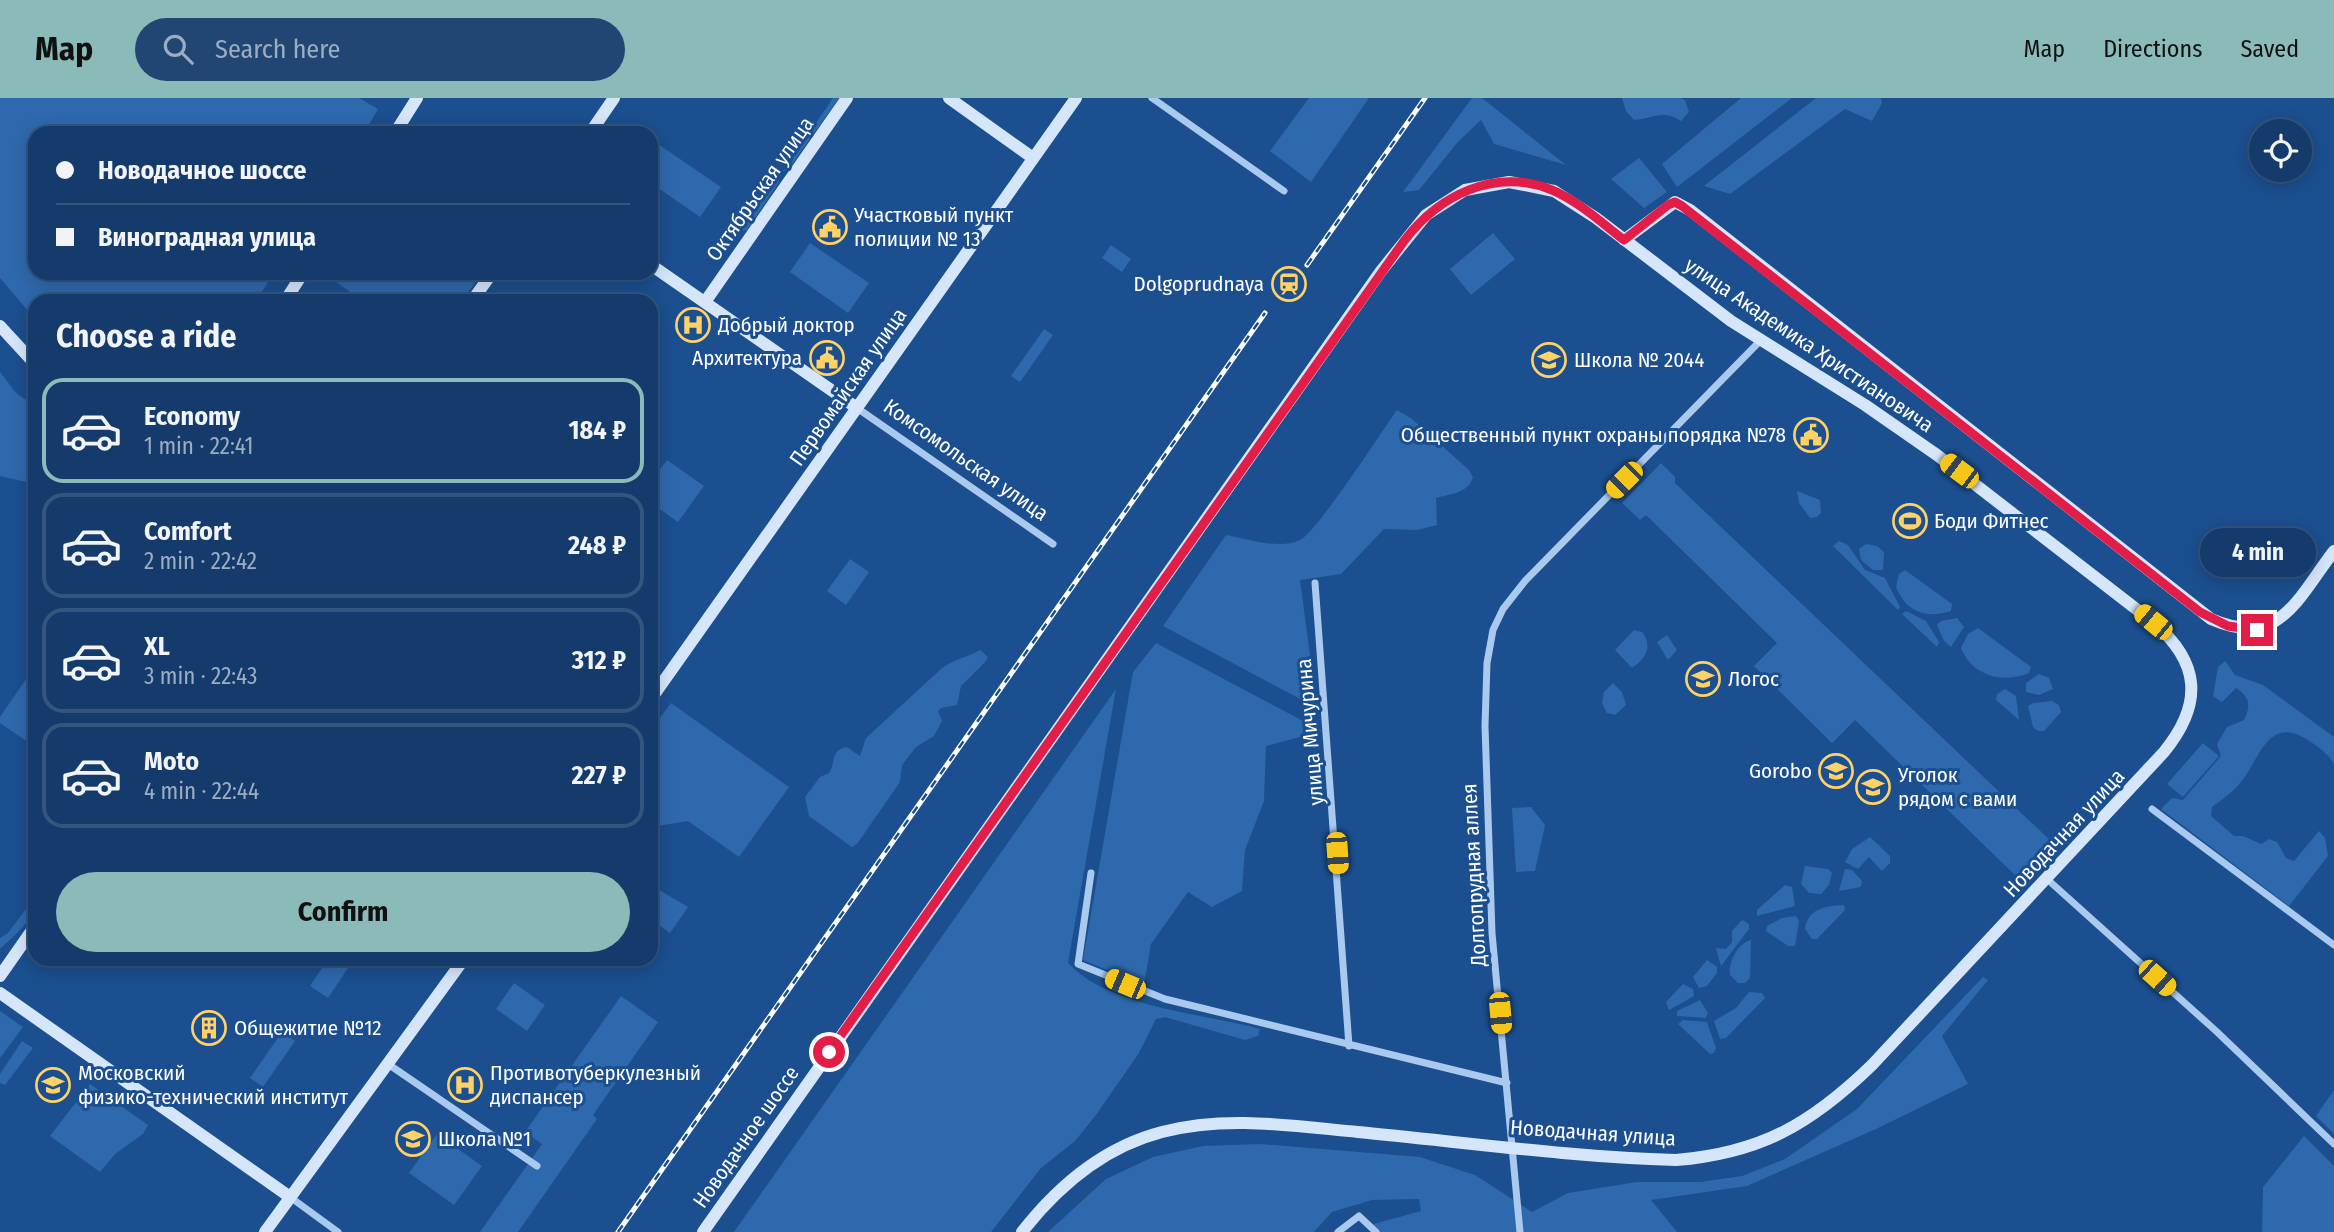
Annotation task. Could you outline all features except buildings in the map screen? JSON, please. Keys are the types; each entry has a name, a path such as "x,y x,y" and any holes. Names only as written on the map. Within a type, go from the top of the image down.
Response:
{"street":[{"path":"399,126 417,98"},
{"path":"595,126 614,98"},
{"name":"Октябрьская улица","path":"705,302 847,98"},
{"path":"949,98 1033,158"},
{"name":"Первомайская улица","path":"658,689 1076,98"},
{"path":"1152,98 1284,191"},
{"name":"улица Академика Христиановича","path":"1509,183 1553,191 1760,341 1898,426 2110,587 2174,642 2192,679"},
{"name":"Новодачное шоссе","path":"703,1232 1409,234 1426,215 1450,197 1477,187 1509,183"},
{"path":"1624,240 1675,202 2211,619 2242,629 2269,626 2288,611 2334,551"},
{"name":"Комсомольская улица","path":"658,270 1053,544"},
{"path":"0,327 28,357"},
{"name":"Долгопрудная аллея","path":"1520,1232 1493,933 1488,835 1485,726 1490,642 1496,620 1525,581 1760,341"},
{"name":"улица Мичурина","path":"1315,583 1349,1046"},
{"name":"Новодачная улица","path":"1022,1232 1062,1188 1092,1164 1143,1138 1181,1128 1227,1123 1267,1124 1676,1160 1733,1152 1787,1132 1833,1101 1872,1065 2178,735 2190,708 2192,679"},
{"path":"2152,809 2334,945"},
{"path":"1091,873 1078,964 1165,999 1507,1083"},
{"path":"2047,879 2216,1031 2334,1144"},
{"path":"0,976 28,936"},
{"path":"265,1232 459,966"},
{"path":"0,993 338,1232"},
{"path":"388,1064 537,1166"},
{"path":"1338,1232 1359,1216 1366,1218 1376,1232"}],"shaded area":[{"path":"0,98 359,98 378,109 368,126 28,126 28,280 270,280 260,294 28,294 28,311 0,278"},
{"path":"833,98 839,98 788,170 783,171"},
{"path":"1309,98 1369,98 1311,182 1270,151"},
{"path":"1472,98 1482,98 1566,165 1494,144 1481,120 1457,143 1419,190 1403,192"},
{"path":"1622,98 1680,98 1685,100 1689,112 1681,121 1664,115 1634,120 1626,111"},
{"path":"1741,98 1792,98 1677,187 1662,164"},
{"path":"1816,98 1881,98 1882,103 1872,121 1845,109 1730,194 1704,186"},
{"path":"658,144 721,187 700,217 658,188"},
{"path":"1639,158 1667,192 1644,208 1611,179"},
{"path":"778,176 779,182 747,230 741,231"},
{"path":"1493,233 1515,259 1471,295 1450,269"},
{"path":"810,243 869,283 848,313 790,272"},
{"path":"1111,245 1131,259 1122,272 1102,258"},
{"path":"333,280 477,280 467,294 353,294"},
{"path":"1044,329 1053,335 1020,382 1011,376"},
{"path":"0,372 16,393 28,401 28,482 0,476"},
{"path":"1397,410 1412,419 1469,470 1473,477 1463,490 1436,498 1437,525 1417,530 1384,529 1341,574 1300,580 1317,708 1163,626 1226,535 1263,543 1283,544 1300,540 1308,533 1334,501"},
{"path":"667,460 704,486 678,522 658,508 658,472"},
{"path":"1661,463 1675,477 1675,483 2054,844 2020,880 1855,720 1832,743 1754,666 1777,643 1646,515 1640,520 1622,503"},
{"path":"1797,491 1820,500 1821,513 1817,517 1810,518 1799,503"},
{"path":"1839,541 1848,545 1865,570 1885,578 1900,607 1898,610 1833,546"},
{"path":"1866,544 1877,546 1884,552 1883,570 1873,570 1861,560 1859,549"},
{"path":"850,559 869,572 846,605 827,591"},
{"path":"1905,570 1952,604 1951,611 1925,614 1911,608 1896,587 1899,574"},
{"path":"1906,611 1926,621 1939,642 1937,647 1902,614"},
{"path":"1957,618 1964,627 1951,647 1944,641 1937,625 1941,621"},
{"path":"1978,628 2031,667 2029,673 2009,678 1999,677 1980,671 1973,665 1961,648 1968,634"},
{"path":"1634,630 1642,632 1647,647 1641,661 1632,668 1615,650"},
{"path":"1667,635 1677,650 1668,660 1657,642"},
{"path":"1156,643 1322,731 1266,746 1264,801 1245,850 1242,891 1212,907 1188,892 1151,944 1144,985 1083,960 1133,672"},
{"path":"980,650 988,657 986,661 961,686 957,705 938,711 942,721 934,736 916,747 902,765 900,782 857,844 852,847 809,816 805,797 820,777 829,773 838,751 847,747 860,756 866,738 941,669"},
{"path":"2225,661 2235,675 2263,685 2334,737 2334,764 2318,747 2294,733 2275,735 2262,749 2237,787 2212,807 2211,816 2234,836 2243,836 2261,844 2269,839 2277,842 2286,858 2294,861 2319,831 2325,838 2328,856 2289,906 2161,809 2172,798 2183,800 2221,756 2217,744 2227,727 2244,720 2248,706 2247,698 2241,691 2236,688 2222,702 2213,696 2218,667"},
{"path":"2039,674 2049,678 2053,689 2039,695 2026,692 2026,683"},
{"path":"28,676 28,742 0,723 0,717"},
{"path":"1613,683 1622,692 1626,705 1615,715 1607,713 1602,703 1604,692"},
{"path":"1116,689 1068,963 1086,978 1108,990 1158,1007 1260,1029 1258,1036 1245,1040 1165,1017 1156,1019 1139,1053 1096,1115 1075,1141 1041,1168 991,1232 734,1232"},
{"path":"2005,689 2016,696 2019,720 1996,700 1997,694"},
{"path":"2052,701 2059,705 2061,712 2044,731 2038,731 2033,727 2028,706"},
{"path":"671,703 789,787 739,857 688,821 658,826 658,721"},
{"path":"2203,743 2219,756 2183,797 2167,784"},
{"path":"1531,807 1545,825 1535,871 1516,872 1512,808"},
{"path":"1870,837 1890,856 1890,863 1882,871 1869,857 1858,869 1845,862 1852,849"},
{"path":"1805,866 1828,869 1832,873 1829,885 1821,894 1809,893 1801,884"},
{"path":"1845,869 1852,870 1862,881 1861,887 1839,891"},
{"path":"1785,885 1792,887 1795,906 1757,916 1757,910"},
{"path":"658,887 688,907 670,933 658,924"},
{"path":"1844,905 1845,910 1817,939 1812,939 1805,929 1814,912 1825,907"},
{"path":"28,906 28,920 0,949 0,938 8,933"},
{"path":"1796,916 1799,921 1795,946 1788,946 1766,931 1767,926 1782,918"},
{"path":"1742,920 1749,924 1749,929 1721,966 1716,948 1726,949 1732,942 1732,931"},
{"path":"1751,940 1750,978 1745,983 1738,983 1730,975 1731,964 1738,949"},
{"path":"1707,960 1717,967 1717,973 1707,986 1699,988 1693,977"},
{"path":"323,966 349,966 328,998 310,986"},
{"path":"1983,977 1988,980 1942,1036 1968,1084 1876,1129 1747,1186 1651,1200 1677,1232 1378,1232 1370,1225 1421,1211 1419,1199 1372,1200 1332,1212 1314,1232 1048,1232 1106,1179 1153,1157 1203,1146 1260,1144 1420,1157 1475,1175 1532,1212 1568,1193 1637,1182 1700,1182 1742,1176 1785,1159 1857,1109"},
{"path":"514,983 545,1005 527,1031 496,1009"},
{"path":"1683,984 1693,989 1694,996 1669,1010 1666,1002"},
{"path":"1749,992 1762,993 1765,998 1726,1038 1720,1039 1714,1021 1736,1008"},
{"path":"621,996 658,1022 593,1115 597,1119 518,1232 480,1232 542,1144 525,1132"},
{"path":"1700,1000 1708,1013 1706,1018 1677,1016 1677,1011"},
{"path":"0,1011 23,1027 0,1058"},
{"path":"1683,1020 1707,1022 1716,1048 1714,1053 1710,1054 1678,1024"},
{"path":"282,1032 295,1041 263,1087 250,1078"},
{"path":"22,1041 33,1048 5,1085 0,1083 0,1074"},
{"path":"90,1084 148,1125 143,1134 115,1154 100,1172 50,1136"},
{"path":"2334,1090 2334,1134 2316,1116"},
{"path":"437,1134 482,1166 454,1205 409,1173"},
{"path":"2304,1136 2334,1166 2334,1232 2262,1232 2263,1187"}],"railway":[{"path":"1307,265 1425,98"},
{"path":"618,1232 1265,313"}],"place":[{"name":"Участковый пункт полиции № 13","path":"830,227"},
{"name":"Dolgoprudnaya","path":"1289,284"},
{"name":"Добрый доктор","path":"693,325"},
{"name":"Архитектура","path":"827,358"},
{"name":"Школа № 2044","path":"1549,360"},
{"name":"Общественный пункт охраны порядка №78","path":"1811,435"},
{"name":"Боди Фитнес","path":"1910,521"},
{"name":"Логос","path":"1703,679"},
{"name":"Gorobo","path":"1836,771"},
{"name":"Уголок рядом с вами","path":"1873,787"},
{"name":"Общежитие №12","path":"209,1028"},
{"name":"Московский физико-технический институт","path":"53,1085"},
{"name":"Противотуберкулезный диспансер","path":"465,1085"},
{"name":"Школа №1","path":"413,1139"}],"route":[{"path":"829,1052 1404,241 1426,215 1450,197 1465,190 1492,183 1526,183 1540,186 1563,196 1624,240 1675,202 1689,210 2200,612 2228,626 2257,630"}]}
